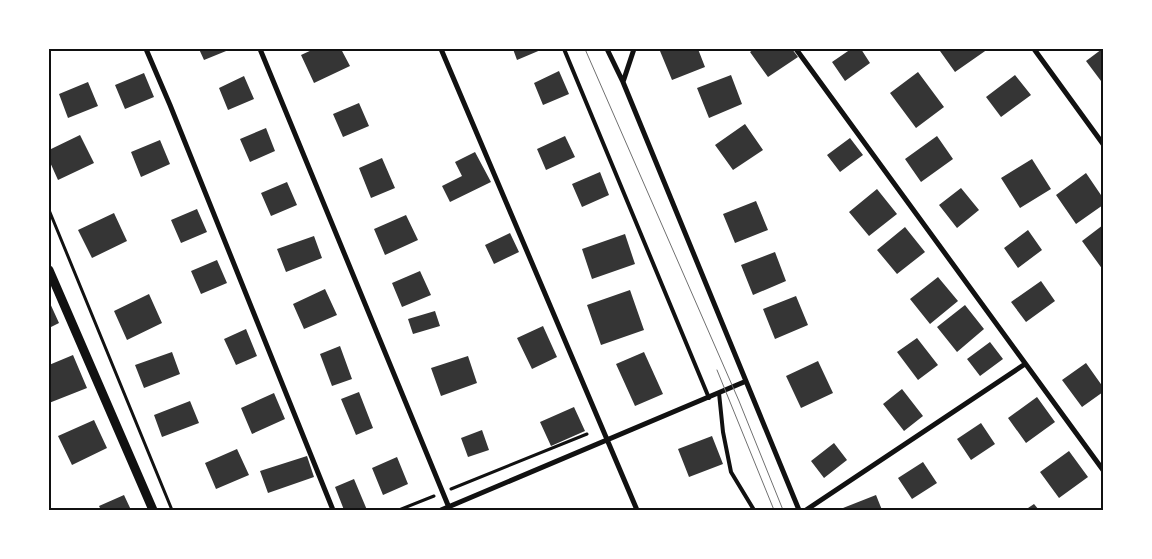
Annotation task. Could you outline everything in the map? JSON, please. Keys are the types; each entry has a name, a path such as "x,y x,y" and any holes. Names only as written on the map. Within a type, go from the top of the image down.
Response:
{"street":[{"path":"146,49 333,510"},
{"path":"260,49 449,509"},
{"path":"441,49 637,510"},
{"path":"607,49 623,82 744,382 799,510"},
{"path":"623,82 634,49"},
{"path":"796,49 1103,470"},
{"path":"1034,49 1103,144"},
{"path":"49,270 153,510"},
{"path":"806,510 1025,364"},
{"path":"441,510 449,509 744,382"}],"lane":[{"path":"564,49 709,398"},
{"path":"719,393 723,432 731,472 754,510"}],"path":[{"path":"49,210 172,510"},
{"path":"400,510 603,427"}],"building":[{"path":"199,49 231,49 204,60"},
{"path":"314,49 341,49 350,66 314,83 301,55"},
{"path":"513,49 543,49 517,60"},
{"path":"666,49 698,49 705,67 672,80 660,51"},
{"path":"754,49 792,49 798,57 768,77 750,52"},
{"path":"851,49 861,49 870,63 845,81 832,62"},
{"path":"943,49 988,49 955,72 940,51"},
{"path":"1102,49 1103,79 1101,81 1086,61"},
{"path":"559,71 569,94 543,105 534,83"},
{"path":"918,72 944,107 916,128 890,93"},
{"path":"144,73 154,97 125,109 115,85"},
{"path":"731,75 742,104 709,118 697,88"},
{"path":"1015,75 1031,95 1001,117 986,97"},
{"path":"244,76 254,99 228,110 219,88"},
{"path":"88,82 98,106 68,118 59,94"},
{"path":"359,103 369,126 343,137 333,114"},
{"path":"745,124 763,150 733,170 715,145"},
{"path":"266,128 275,151 250,162 240,139"},
{"path":"80,135 94,163 58,180 49,160 49,150"},
{"path":"565,136 575,157 546,170 537,149"},
{"path":"937,136 953,159 921,182 905,159"},
{"path":"850,138 863,155 840,172 827,155"},
{"path":"160,140 170,164 141,177 131,152"},
{"path":"475,152 491,182 450,202 442,186 462,176 455,162"},
{"path":"382,158 395,188 371,198 359,168"},
{"path":"1032,159 1051,189 1020,208 1001,178"},
{"path":"600,172 609,195 582,207 572,184"},
{"path":"1086,173 1103,198 1103,205 1076,224 1056,195"},
{"path":"287,182 297,205 271,216 261,193"},
{"path":"961,188 979,210 957,228 939,205"},
{"path":"877,189 897,214 869,236 849,212"},
{"path":"756,201 768,230 735,243 723,214"},
{"path":"197,209 207,232 181,243 171,220"},
{"path":"114,213 127,241 92,258 78,230"},
{"path":"406,215 418,240 385,255 374,229"},
{"path":"1103,225 1103,270 1082,241"},
{"path":"905,227 925,252 897,274 877,250"},
{"path":"1028,230 1042,250 1018,268 1004,248"},
{"path":"510,233 519,252 494,264 485,245"},
{"path":"625,234 635,264 592,279 582,249"},
{"path":"314,236 322,258 286,272 277,249"},
{"path":"775,252 786,281 753,295 741,265"},
{"path":"217,260 227,283 201,294 191,271"},
{"path":"420,271 431,295 402,307 392,283"},
{"path":"938,277 958,301 930,324 910,299"},
{"path":"1041,281 1055,301 1026,322 1011,302"},
{"path":"325,289 337,315 304,329 293,304"},
{"path":"630,290 644,330 601,345 587,305"},
{"path":"149,294 162,323 127,340 114,311"},
{"path":"796,296 808,325 775,339 763,309"},
{"path":"49,301 59,323 49,328"},
{"path":"965,305 984,329 957,352 937,327"},
{"path":"435,311 440,326 413,334 408,319"},
{"path":"543,326 557,357 532,369 517,338"},
{"path":"246,329 257,356 236,365 224,339"},
{"path":"917,338 938,365 918,380 897,352"},
{"path":"990,342 1003,359 980,376 967,359"},
{"path":"340,346 352,379 332,386 320,354"},
{"path":"172,352 180,374 144,388 135,365"},
{"path":"644,352 663,394 635,406 616,364"},
{"path":"73,355 87,388 49,403 49,365"},
{"path":"468,356 477,383 441,396 431,368"},
{"path":"818,361 833,393 801,408 786,376"},
{"path":"1086,363 1103,387 1103,392 1082,407 1062,380"},
{"path":"902,389 923,416 904,431 883,404"},
{"path":"359,392 373,428 356,435 341,399"},
{"path":"274,393 285,419 252,434 241,408"},
{"path":"1037,397 1055,422 1026,443 1008,418"},
{"path":"190,401 199,423 162,437 154,415"},
{"path":"574,407 585,431 551,446 540,422"},
{"path":"94,420 107,448 72,465 58,436"},
{"path":"981,423 995,444 971,460 957,439"},
{"path":"482,430 489,450 468,457 461,438"},
{"path":"712,436 723,464 689,477 678,449"},
{"path":"834,443 847,460 824,478 811,461"},
{"path":"237,449 249,475 216,489 205,463"},
{"path":"1069,451 1088,477 1059,498 1040,472"},
{"path":"307,456 314,477 268,493 260,471"},
{"path":"397,457 408,484 383,495 372,468"},
{"path":"923,462 937,483 912,499 898,478"},
{"path":"354,479 367,510 344,510 335,487"},
{"path":"124,495 131,510 101,510 99,506"},
{"path":"876,495 882,510 844,510 843,508"},
{"path":"1034,504 1039,510 1025,510"}],"tram line":[{"path":"585,49 739,401 783,510"},
{"path":"717,370 774,510"}]}
